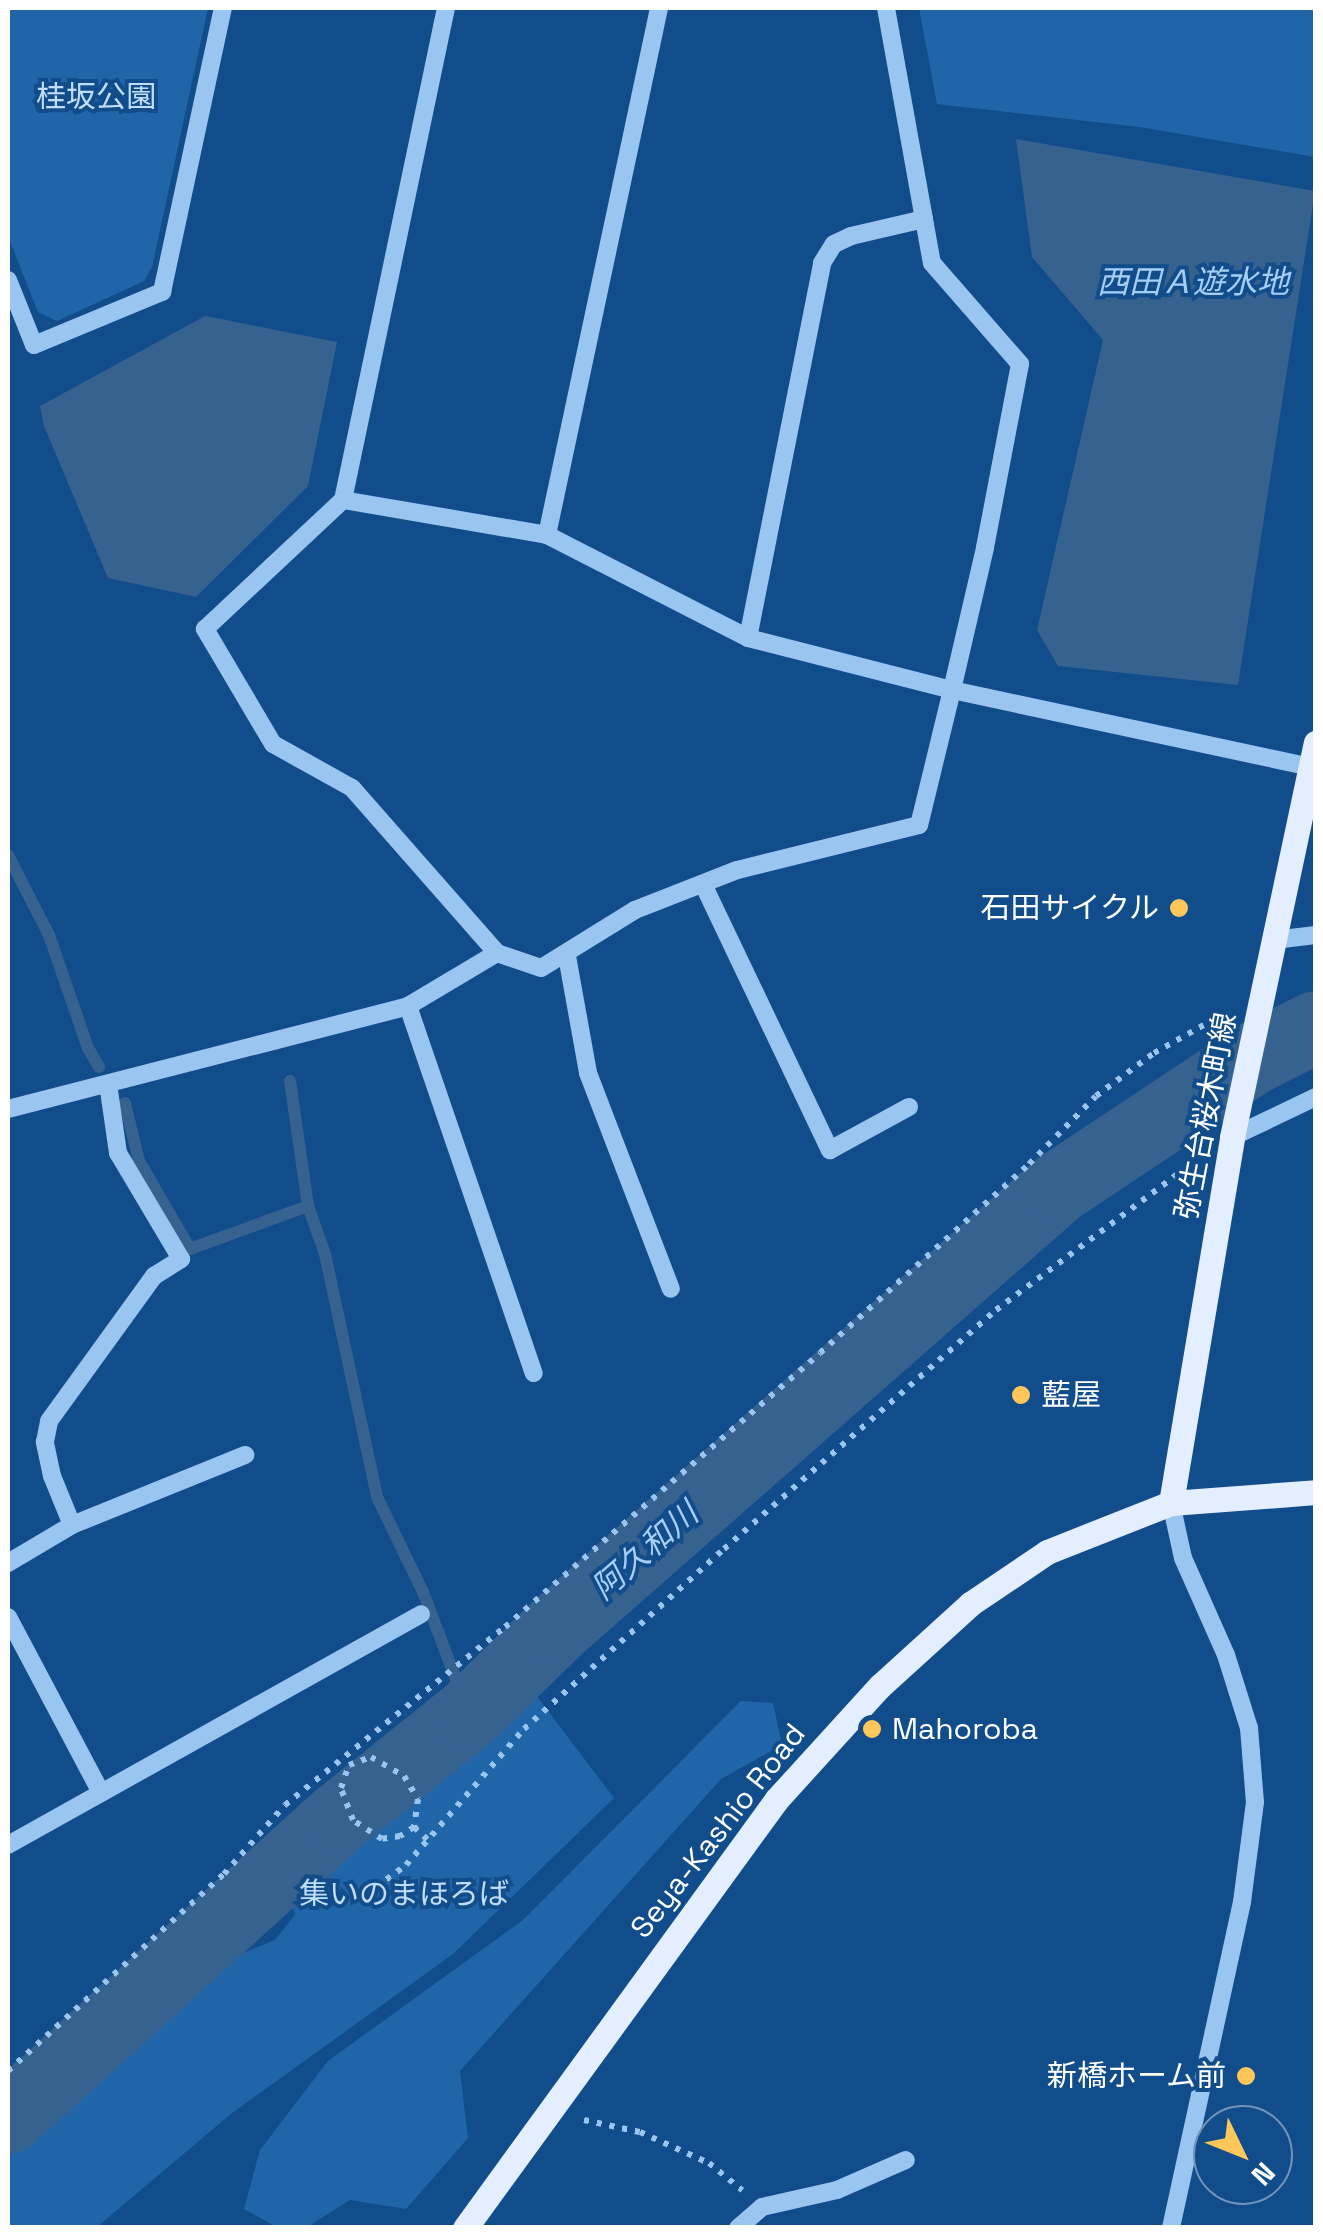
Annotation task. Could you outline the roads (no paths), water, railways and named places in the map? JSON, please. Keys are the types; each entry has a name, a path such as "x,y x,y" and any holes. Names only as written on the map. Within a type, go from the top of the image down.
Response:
{"main road":[{"name":"弥生台桜木町線","path":"1171,1503 1235,1127 1313,755"},
{"name":"Seya-Kashio Road","path":"464,2228 777,1799 880,1686 970,1604 1047,1552 1171,1503 1316,1492"}],"street":[{"path":"8,280 34,345 162,292 224,8"},
{"path":"446,8 343,500 205,629 273,744 352,788 497,953 541,968 567,956 635,910 737,870 919,825 952,690 1020,364 932,263 886,8"},
{"path":"547,534 659,8"},
{"path":"748,638 822,263 834,244 851,236 924,219"},
{"path":"343,500 547,534 748,638 952,690 1313,755"},
{"path":"703,884 830,1150 909,1107"},
{"path":"1274,940 1316,934"},
{"path":"8,1109 408,1006 497,953"},
{"path":"567,956 588,1073 672,1289"},
{"path":"408,1006 534,1374"},
{"path":"72,1525 52,1476 46,1442 48,1421 154,1276 182,1259 118,1153 108,1084"},
{"path":"1235,1127 1316,1097"},
{"path":"8,1563 72,1525 245,1455"},
{"path":"1171,1503 1183,1558 1226,1654 1248,1728 1254,1802 1242,1902 1171,2228"},
{"path":"8,1844 421,1614"},
{"path":"8,1617 102,1793"},
{"path":"738,2228 762,2207 837,2190 906,2160"}],"water":[{"name":"西田Ａ遊水地","path":"1016,139 1315,191 1238,685 1058,666 1037,630 1103,340 1032,257"},
{"path":"205,316 337,342 308,486 196,597 108,578 44,426 40,406"}],"waterway":[{"path":"8,855 49,935 88,1048 99,1067"},
{"name":"阿久和川","path":"8,2118 339,1818 469,1714 557,1628 1058,1188 1254,1058 1316,1027"},
{"path":"290,1081 308,1206 325,1254 377,1497 423,1592 469,1714"},
{"path":"125,1103 139,1161 190,1249 308,1206"}],"place":[{"name":"石田サイクル","path":"1179,908"},
{"name":"藍屋","path":"1021,1395"},
{"name":"Mahoroba","path":"872,1729"},
{"name":"新橋ホーム前","path":"1246,2076"}],"park label":[{"name":"桂坂公園","path":"96,97"},
{"name":"集いのまほろば","path":"404,1894"}]}
